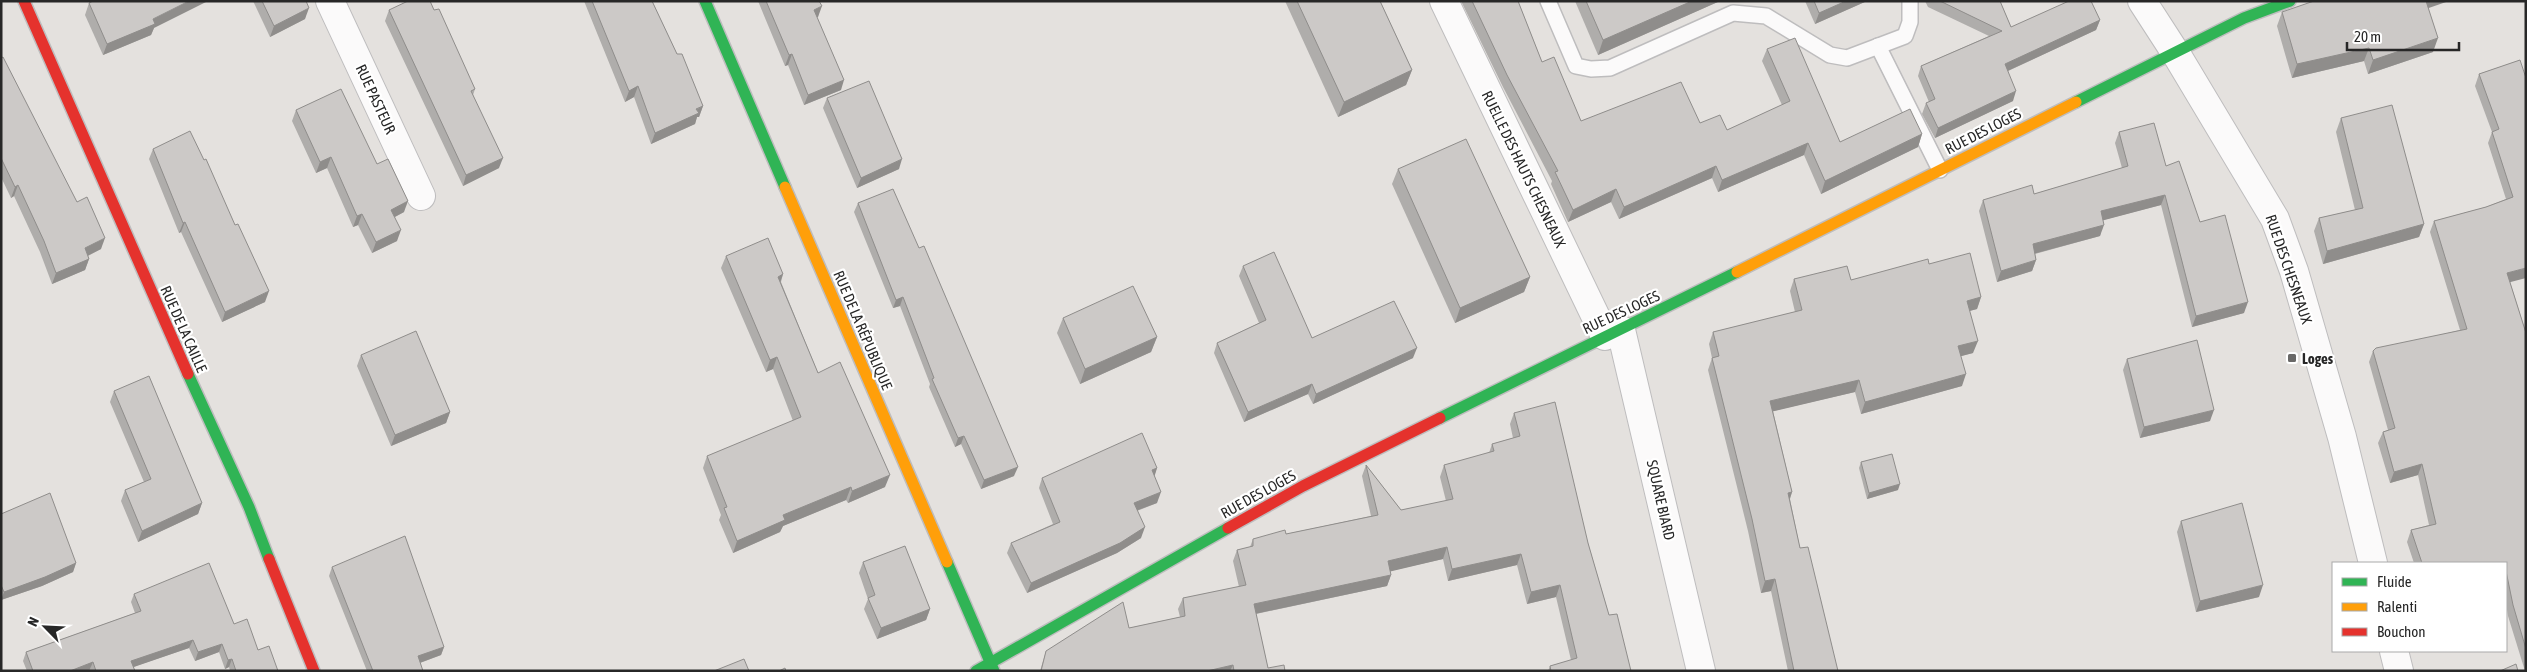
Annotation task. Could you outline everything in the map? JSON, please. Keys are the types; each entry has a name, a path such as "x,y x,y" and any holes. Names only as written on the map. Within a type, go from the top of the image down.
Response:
{"street":[{"name":"RUE DE LA CAILLE","path":"24,1 160,314 249,507 314,671"},
{"name":"RUE PASTEUR","path":"330,1 421,196"},
{"name":"RUE DE LA RÉPUBLIQUE","path":"705,1 992,666"},
{"name":"RUELLE DES HAUTS CHESNEAUX","path":"1444,1 1613,333"},
{"name":"RUE DES CHESNEAUX","path":"2142,1 2175,52 2274,219 2294,271 2340,428 2373,562"},
{"name":"RUE DES LOGES","path":"976,671 992,666 1303,486 2175,52 2243,10 2290,1"},
{"name":"SQUARE BIARD","path":"1613,333 1701,671"},
{"path":"2394,652 2399,671"}],"lane":[{"path":"1548,1 1576,66 1591,70 1610,68 1729,7 1766,16 1830,55 1847,58 1904,36 1910,22 1910,1"},
{"path":"1878,46 1940,170"}],"building":[{"path":"93,1 189,1 153,19 155,24 107,44 89,3"},
{"path":"262,1 306,1 309,8 274,26"},
{"path":"408,1 430,1 434,10 439,9 475,89 471,91 503,158 466,175 389,10"},
{"path":"592,1 652,1 677,54 682,54 703,106 696,109 699,113 655,133 638,86 629,91"},
{"path":"766,1 819,1 822,6 814,10 844,80 808,95 792,54 789,55"},
{"path":"1297,1 1380,1 1412,70 1344,102"},
{"path":"1472,1 1518,1 1542,62 1554,57 1581,121 1681,82 1700,123 1720,115 1727,130 1790,101 1767,49 1795,38 1840,142 1910,109 1922,134 1825,181 1808,143 1722,180 1716,166 1624,207 1616,189 1573,210 1555,172 1558,171 1507,75"},
{"path":"1586,1 1692,1 1603,40"},
{"path":"1814,1 1846,1 1819,13"},
{"path":"1940,1 2000,1 2011,27 2069,1 2091,1 2100,20 2005,64 2016,91 1938,128 1926,103 1935,99 1921,66 2002,31"},
{"path":"2314,1 2426,1 2438,38 2373,60 2369,48 2297,64 2282,12"},
{"path":"3,57 77,202 87,197 105,238 85,248 89,259 56,273 44,241 18,185 15,187 1,158 1,58"},
{"path":"2520,60 2526,78 2526,268 2507,273 2526,333 2526,649 2513,605 2507,576 2507,562 2422,562 2411,530 2436,524 2422,464 2394,472 2383,432 2395,428 2373,351 2376,348 2467,329 2434,221 2486,207 2513,197 2492,132 2499,129 2479,74"},
{"path":"869,81 902,159 861,178 827,98"},
{"path":"341,89 377,164 388,159 408,201 391,210 401,230 376,242 362,214 357,216 331,157 320,162 296,110"},
{"path":"2392,105 2424,224 2327,251 2319,218 2363,208 2341,118"},
{"path":"2154,123 2166,166 2179,161 2200,222 2225,215 2248,302 2196,316 2165,195 2101,211 2104,225 2033,244 2036,260 2001,271 1983,200 2032,185 2034,194 2128,166 2119,132"},
{"path":"190,131 204,160 206,159 235,225 238,224 269,291 225,312 185,222 183,223 153,149"},
{"path":"1466,139 1530,277 1460,308 1398,169"},
{"path":"893,189 919,248 924,246 1018,467 984,480 964,436 958,438 932,379 934,378 903,297 896,300 858,203"},
{"path":"768,238 783,274 778,277 818,373 840,362 890,475 852,491 851,487 783,515 785,520 737,541 724,508 727,507 707,456 801,417 777,357 770,360 726,256"},
{"path":"1274,252 1312,338 1394,301 1417,348 1316,394 1312,384 1248,412 1217,343 1266,320 1243,266"},
{"path":"1970,253 1981,297 1967,301 1978,341 1958,346 1966,374 1865,402 1859,380 1770,401 1792,492 1788,493 1800,548 1808,547 1838,671 1794,671 1775,579 1765,581 1752,519 1712,358 1719,356 1713,332 1802,310 1794,279 1847,266 1851,280 1928,259 1929,264"},
{"path":"1133,286 1157,337 1085,369 1063,318"},
{"path":"416,331 450,412 395,435 361,355"},
{"path":"2197,340 2214,410 2144,427 2127,359"},
{"path":"149,376 202,503 142,531 125,490 151,479 114,391"},
{"path":"1555,402 1588,543 1609,615 1617,614 1631,671 1551,671 1550,666 1577,658 1560,585 1531,592 1521,554 1452,569 1447,547 1388,561 1391,575 1254,604 1268,668 1284,665 1285,671 1234,671 1233,665 1207,671 1041,671 1046,651 1123,602 1129,628 1185,616 1183,598 1246,585 1237,550 1253,546 1253,539 1285,530 1286,534 1378,515 1366,465 1401,510 1453,499 1444,465 1494,451 1492,444 1520,436 1514,413"},
{"path":"1142,433 1157,468 1152,470 1161,492 1134,503 1145,527 1120,543 1031,583 1011,543 1060,522 1042,478"},
{"path":"1892,454 1900,484 1869,493 1861,462"},
{"path":"50,493 76,563 4,592 1,585 1,514"},
{"path":"2242,503 2263,585 2200,601 2181,521"},
{"path":"405,536 444,647 418,656 423,671 373,671 332,567"},
{"path":"905,546 930,609 881,628 868,598 875,595 863,562"},
{"path":"209,563 234,624 247,619 258,650 269,646 278,671 236,671 232,659 228,660 222,644 198,652 193,640 131,661 135,671 96,671 93,662 70,671 33,671 26,652 141,611 134,594"},
{"path":"744,659 749,671 714,671"},
{"path":"2516,664 2518,671 2500,671"}],"traffic: fast":[{"path":"705,1 785,187"},
{"path":"2076,102 2244,18 2290,1"},
{"path":"1440,418 1737,272"},
{"path":"188,374 249,507 269,559"},
{"path":"976,671 1228,528"},
{"path":"947,562 994,671"}],"traffic: slow":[{"path":"1737,272 2076,102"},
{"path":"785,187 947,562"}],"traffic: jam":[{"path":"24,1 188,374"},
{"path":"1228,528 1303,486 1440,418"},
{"path":"269,559 314,671"}],"place":[{"name":"Loges","path":"2292,358"}]}
